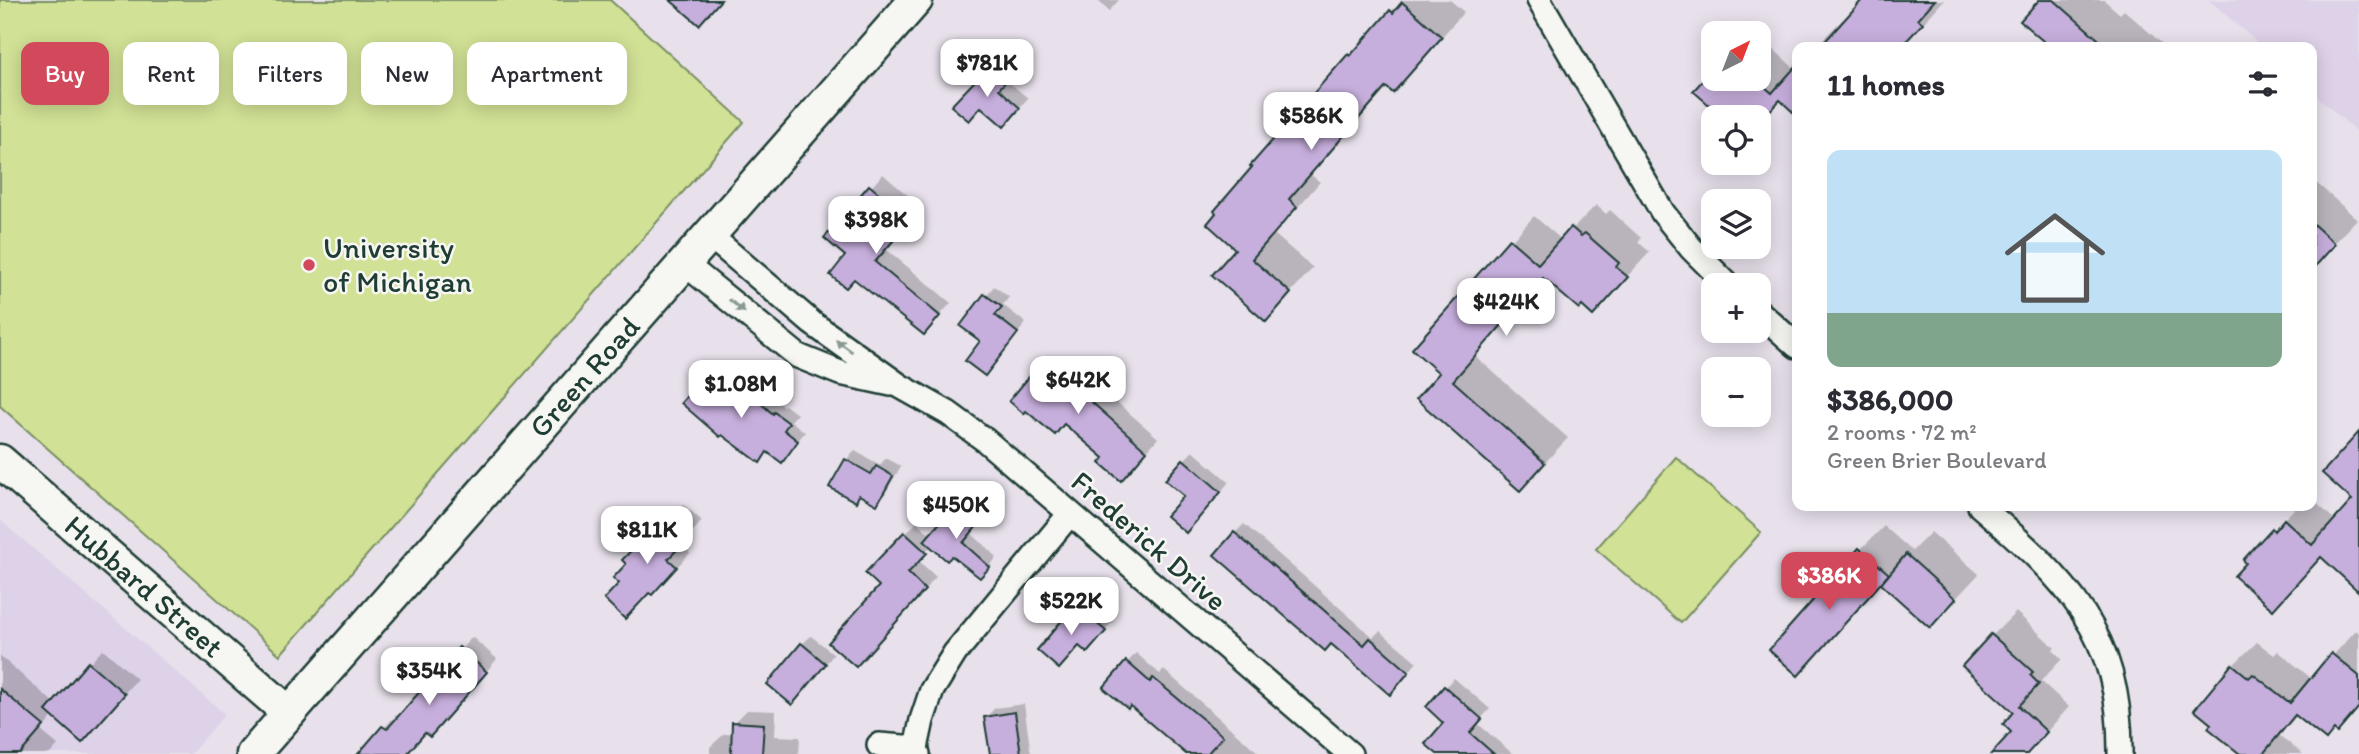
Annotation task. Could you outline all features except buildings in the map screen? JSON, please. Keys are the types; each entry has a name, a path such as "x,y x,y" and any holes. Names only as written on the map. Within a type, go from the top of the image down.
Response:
{"street":[{"name":"Green Road","path":"253,754 915,0"},
{"path":"1539,0 1663,213 1691,248 1716,273"},
{"name":"Frederick Drive","path":"709,235 812,323 900,386 948,413 985,440 1350,754"},
{"name":"Frederick Drive","path":"684,263 798,356 840,373 900,386"},
{"path":"1771,323 1792,342"},
{"name":"Hubbard Street","path":"0,461 289,713"},
{"path":"1986,511 2031,549 2095,629 2118,701 2120,754"},
{"path":"879,746 917,751 932,690 955,653 1069,515"}],"shaded area":[{"path":"2209,0 2359,0 2359,134 2317,96 2317,42 2256,42"},
{"path":"0,520 225,714 191,754 0,754"}],"green space":[{"name":"University of Michigan","path":"0,0 610,0 744,122 280,655 0,406"},
{"path":"1676,457 1761,532 1681,623 1596,549"}],"place":[{"name":"University of Michigan","path":"309,265"}]}
